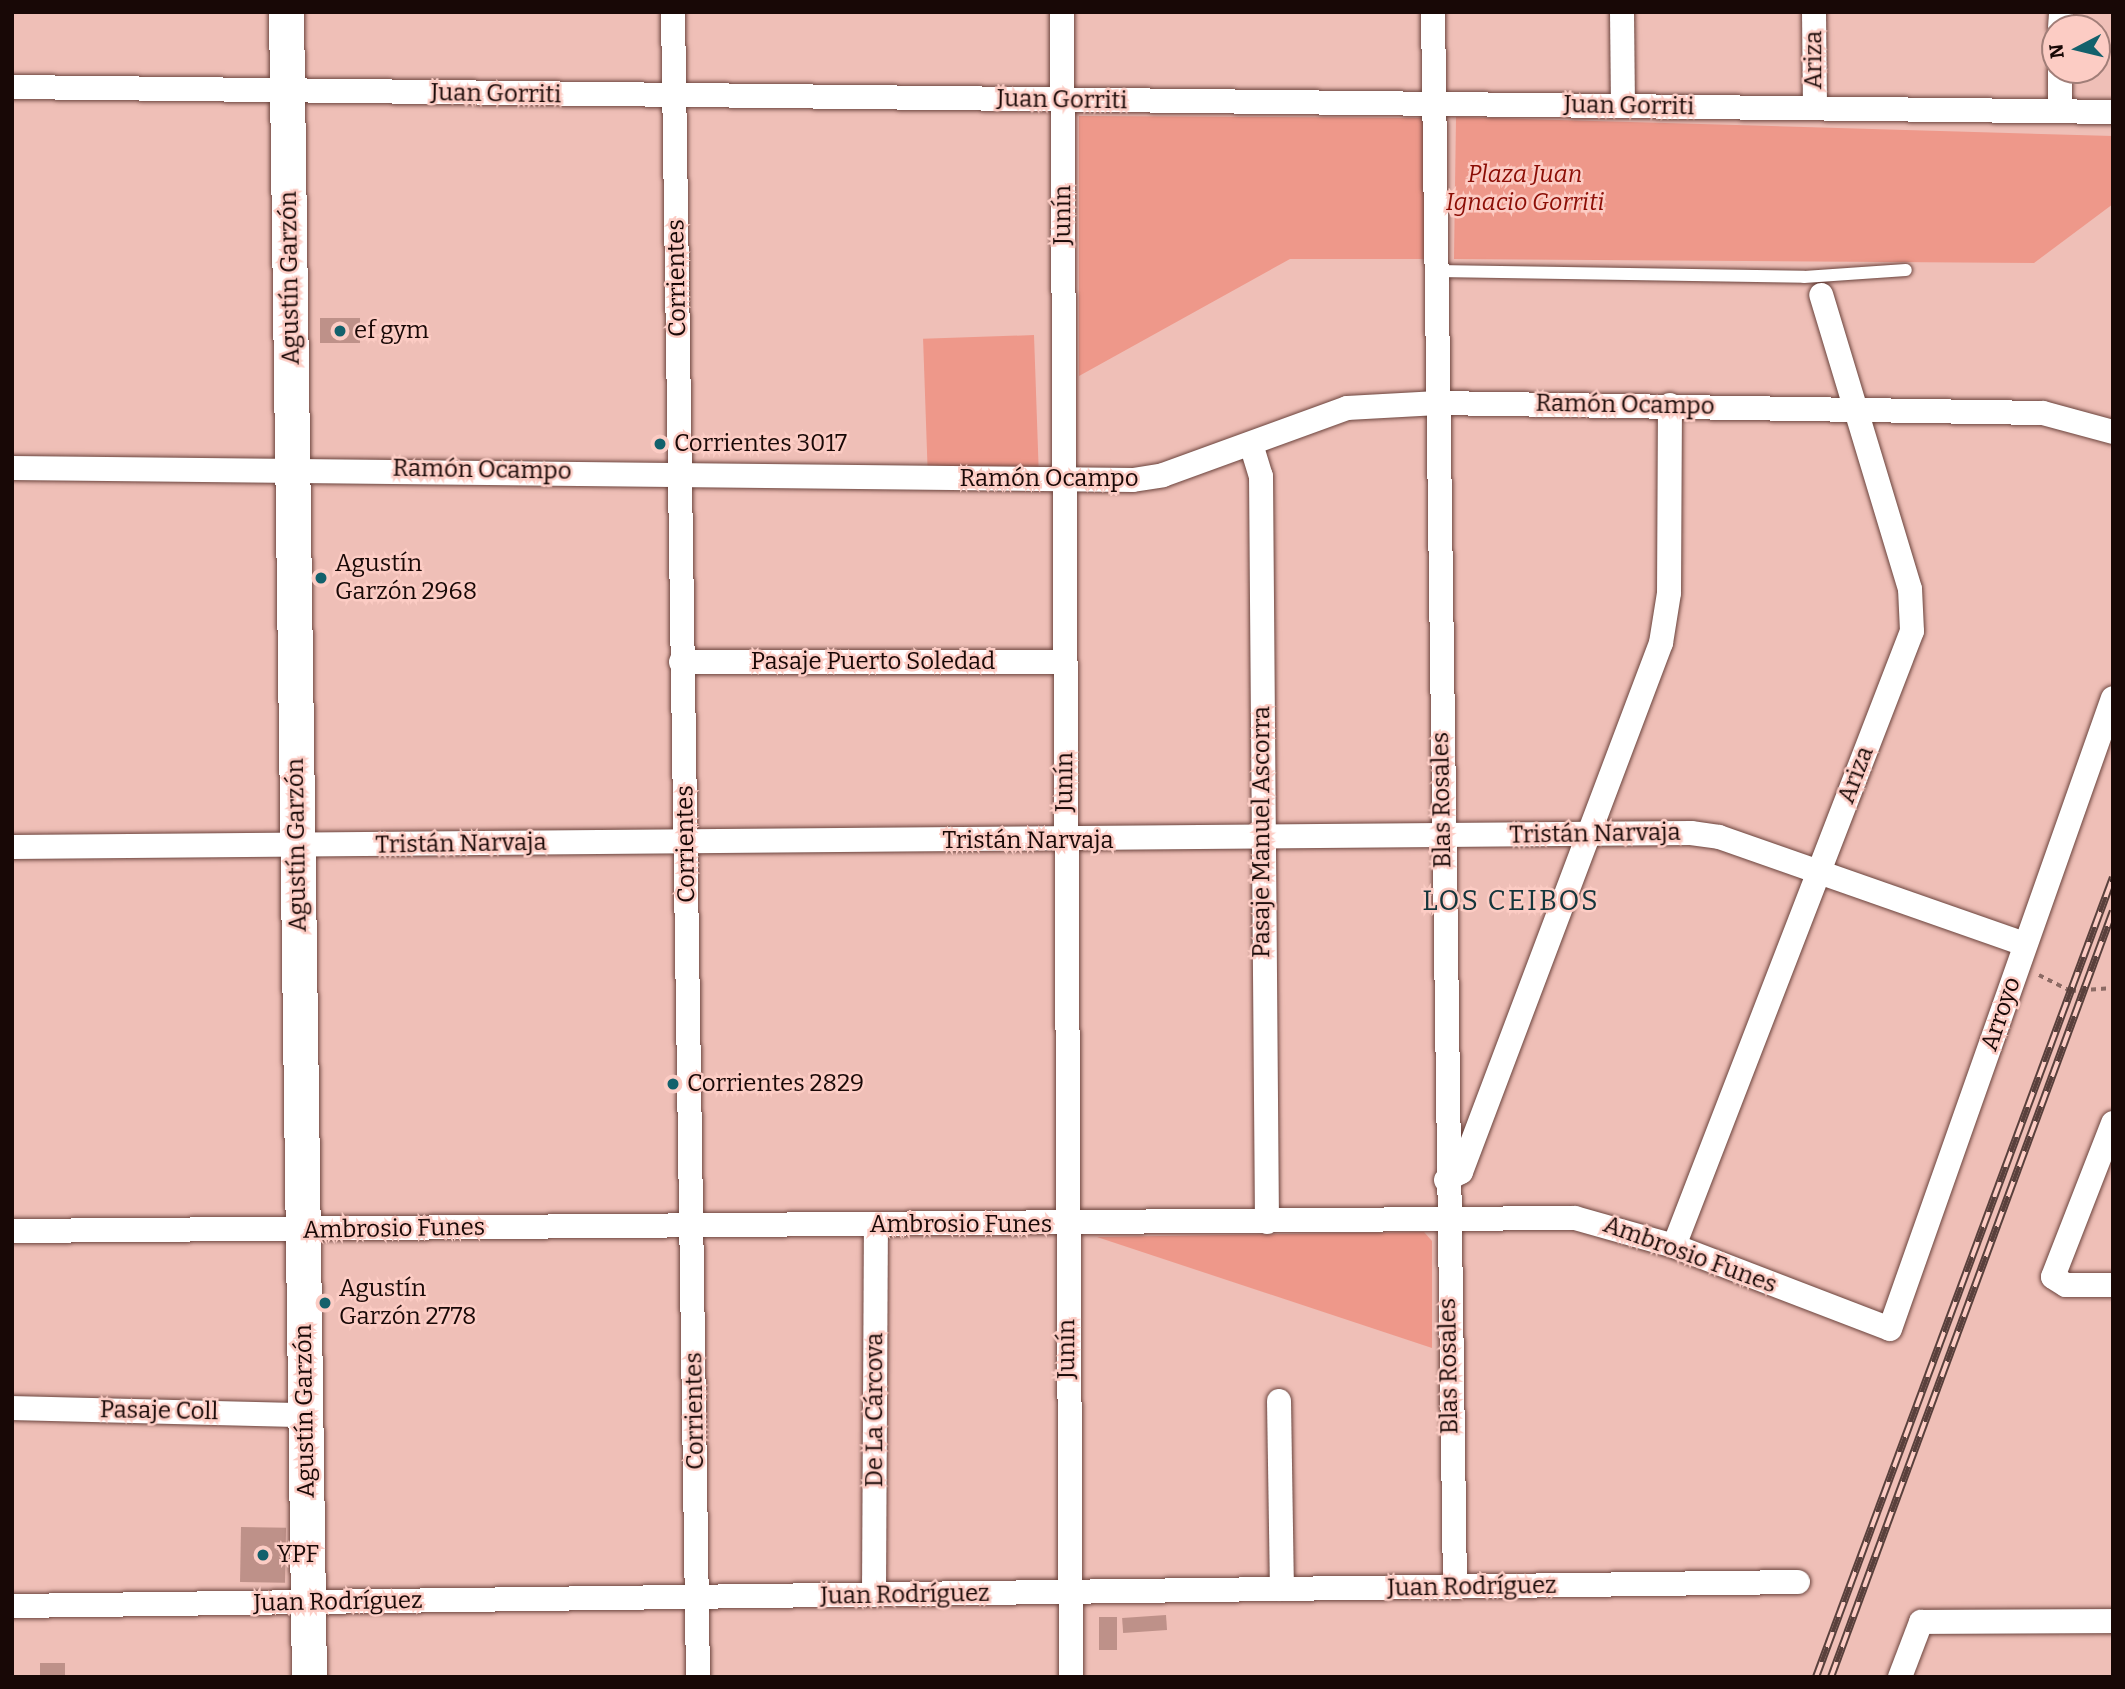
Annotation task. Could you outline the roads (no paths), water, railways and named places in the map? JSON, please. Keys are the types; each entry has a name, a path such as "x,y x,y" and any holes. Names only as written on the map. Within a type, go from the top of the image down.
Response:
{"main road":[{"name":"Agustín Garzón","path":"286,12 309,1677"}],"street":[{"name":"Corrientes","path":"673,12 698,1677"},
{"name":"Junín","path":"1062,12 1070,1677"},
{"name":"Blas Rosales","path":"1433,12 1446,1220 1455,1587"},
{"path":"1622,12 1623,106"},
{"name":"Ariza","path":"1814,12 1815,108"},
{"path":"2060,84 2060,111"},
{"name":"Juan Gorriti","path":"12,87 2113,112"},
{"name":"Ariza","path":"1674,1246 1818,874 1914,610 1857,409 1821,295"},
{"name":"Ramón Ocampo","path":"12,468 680,473 1063,482 1151,479 1347,408 1438,403 2043,413 2113,432"},
{"path":"1447,1180 1461,1172 1592,834 1667,620 1670,405"},
{"name":"Pasaje Manuel Ascorra","path":"1251,444 1261,476 1261,839 1267,1222"},
{"name":"Pasaje Puerto Soledad","path":"681,662 1064,662"},
{"name":"Arroyo","path":"1889,1329 2113,698"},
{"name":"Tristán Narvaja","path":"12,847 1065,841 1592,834 1719,837 2022,952"},
{"path":"2113,1123 2053,1277 2066,1285 2113,1285"},
{"name":"Ambrosio Funes","path":"12,1231 691,1224 1601,1220 1889,1329"},
{"name":"De La Cárcova","path":"874,1595 876,1225"},
{"path":"1279,1401 1282,1589"},
{"name":"Pasaje Coll","path":"12,1408 305,1415"},
{"name":"Juan Rodríguez","path":"12,1606 698,1600 874,1595 1798,1582"},
{"path":"1900,1677 1921,1622 2113,1621"}],"lane":[{"path":"1437,271 1804,277 1906,270"}],"railway":[{"path":"1816,1677 2113,877"},
{"path":"1831,1677 2113,911"}],"place":[{"name":"ef gym","path":"340,331"},
{"name":"Corrientes 3017","path":"660,444"},
{"name":"Agustín Garzón 2968","path":"321,578"},
{"name":"Corrientes 2829","path":"673,1084"},
{"name":"Agustín Garzón 2778","path":"325,1303"},
{"name":"YPF","path":"263,1555"}],"district":[{"name":"LOS CEIBOS","path":"1511,901"}],"park label":[{"name":"Plaza Juan Ignacio Gorriti","path":"1525,189"}]}
